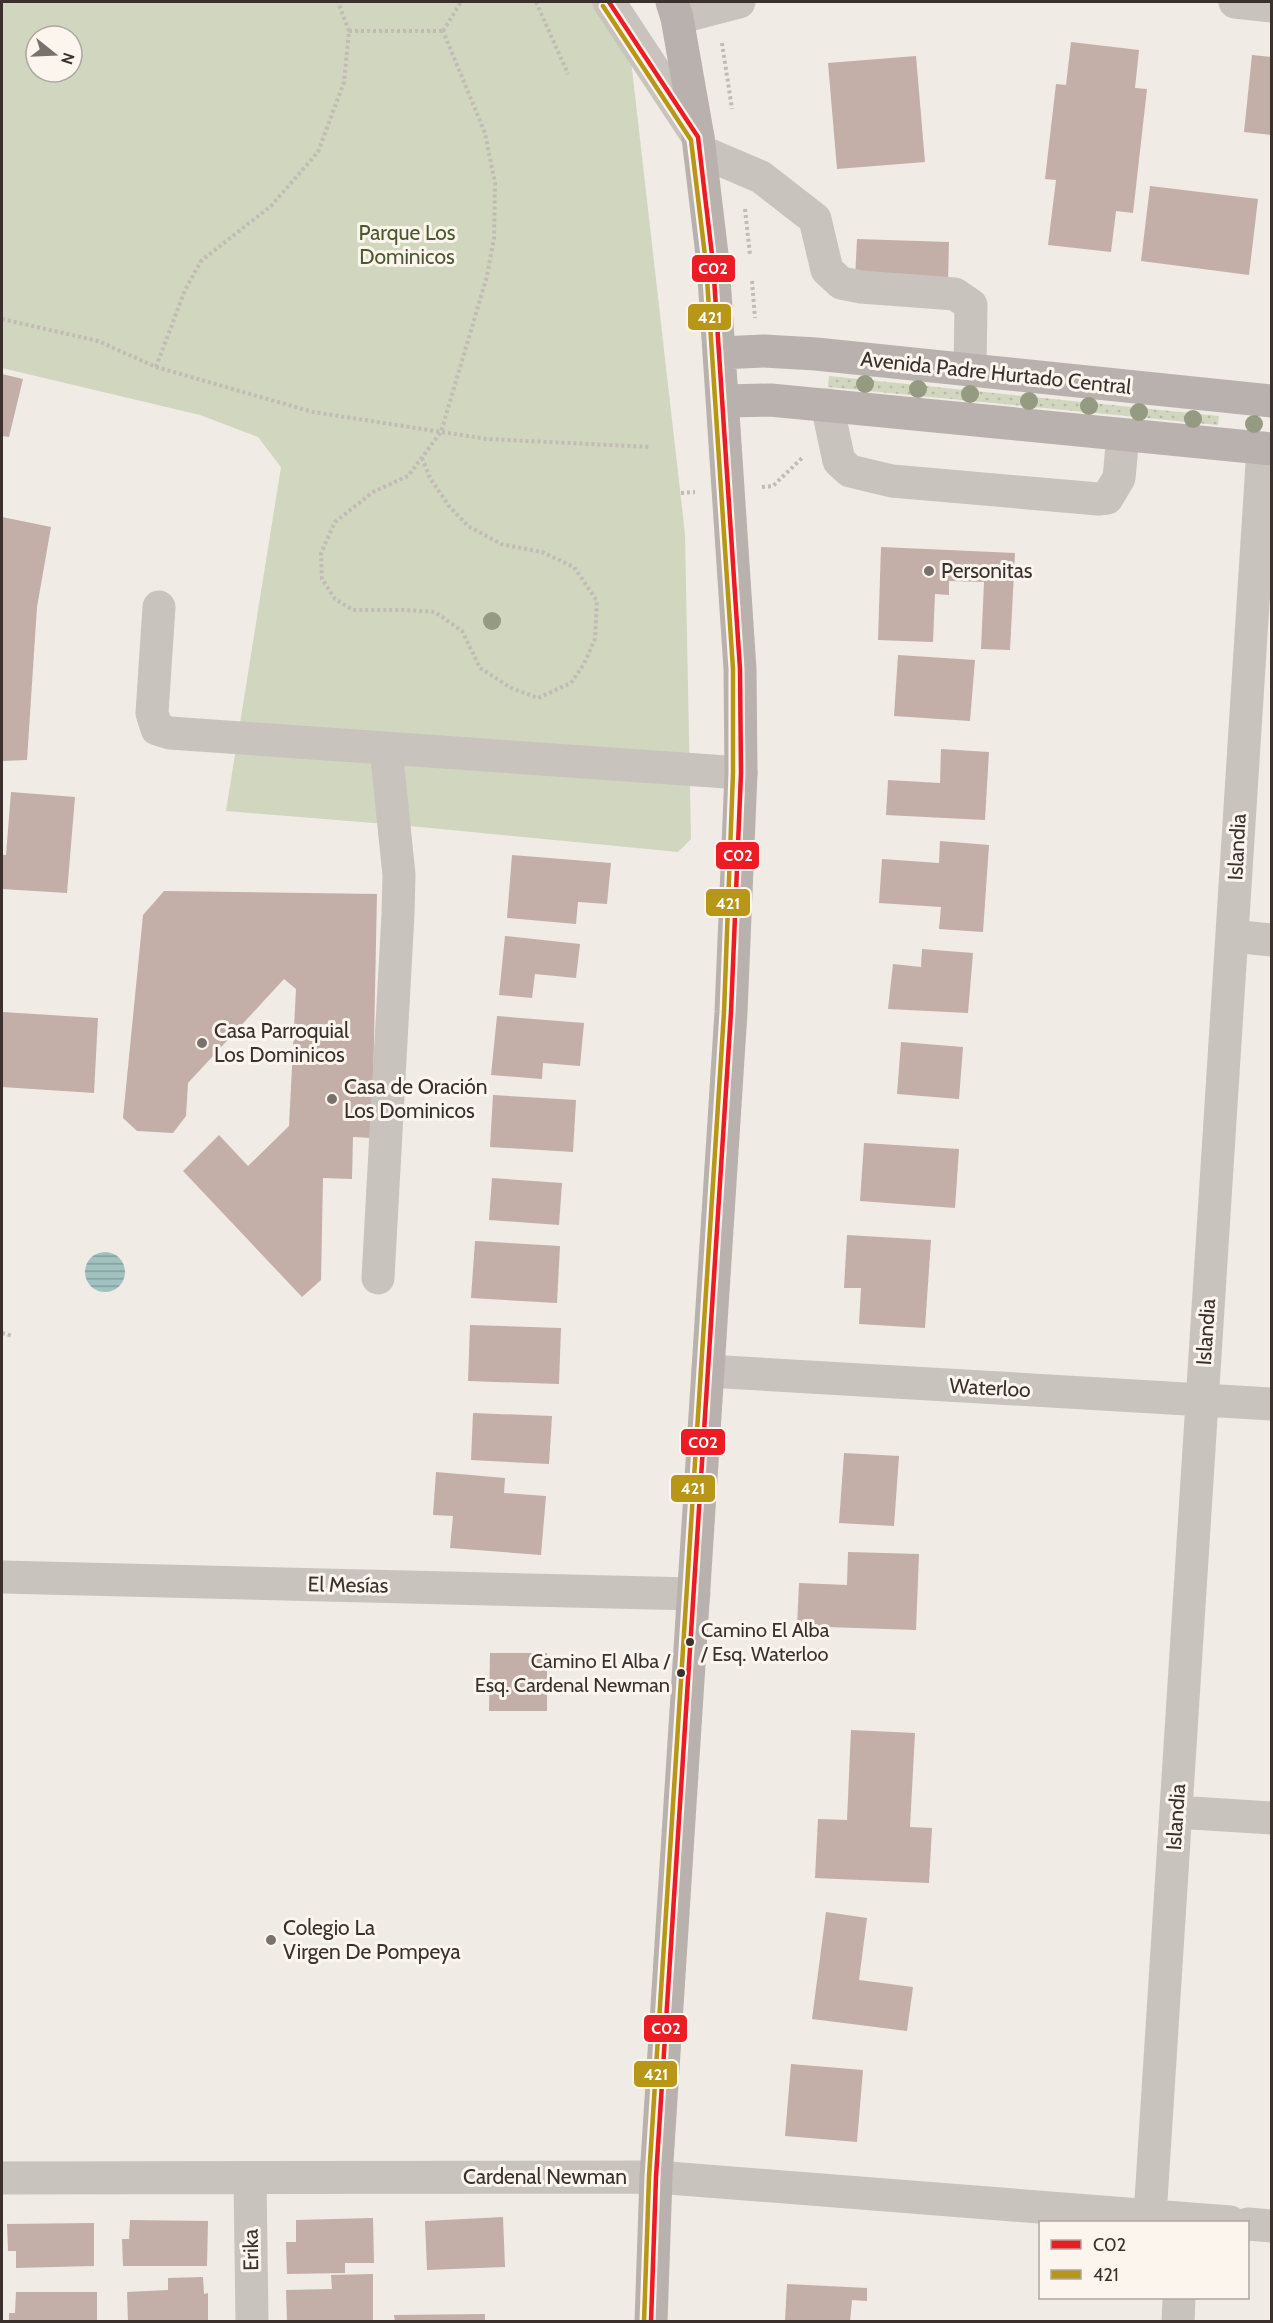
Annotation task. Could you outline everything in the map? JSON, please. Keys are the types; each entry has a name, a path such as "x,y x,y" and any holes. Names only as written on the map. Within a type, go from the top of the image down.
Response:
{"main road":[{"path":"651,2322 656,2177 730,1023 741,773 740,669 713,262 699,144 675,10"},
{"name":"Avenida Padre Hurtado Central","path":"720,352 764,351 816,354 1272,401"},
{"path":"723,401 770,400 1267,448"}],"street":[{"path":"609,2 699,144 761,177 815,219 827,270 841,283 861,287 955,294 971,305 970,370"},
{"path":"675,10 739,2"},
{"path":"1235,2 1272,6"},
{"path":"827,405 840,461 850,471 892,481 1107,498 1119,478 1123,435"},
{"name":"Islandia","path":"1150,2216 1232,936 1267,448"},
{"path":"159,607 152,713 157,729 170,733 741,773"},
{"path":"378,1278 399,875 386,748"},
{"path":"1232,936 1272,940"},
{"name":"Waterloo","path":"708,1371 1272,1404"},
{"name":"El Mesías","path":"2,1577 694,1594"},
{"path":"1176,1812 1272,1818"},
{"name":"Cardenal Newman","path":"2,2178 656,2177 1150,2216 1184,2221"},
{"name":"Erika","path":"250,2178 252,2322"},
{"path":"1249,2224 1272,2226"},
{"path":"1178,2322 1179,2299"}],"path":[{"path":"156,367 184,290 201,261 271,206 318,152 344,82 349,31 338,2"},
{"path":"443,31 461,2"},
{"path":"536,2 568,74"},
{"path":"349,31 443,31"},
{"path":"422,458 430,478 448,506 468,526 501,544 542,552 574,567 597,601 596,639 584,664 571,683 538,699 511,688 480,668 462,631 435,612 353,610 335,599 322,579 321,553 335,522 374,492 408,476 441,432 487,276 494,238 495,183 485,133 443,31"},
{"path":"2,319 98,341 156,367 313,412 487,439 651,447"},
{"path":"2,1333 13,1336"}],"green space":[{"name":"Parque Los Dominicos","path":"2,2 598,2 631,60 685,534 691,839 678,852 226,811 281,467 258,437 200,415 2,368"},
{"path":"829,376 1219,416 1218,425 828,387"}],"water":[{"path":"105,1252 113,1253 119,1258 124,1264 124,1280 119,1286 113,1291 105,1292 97,1291 91,1286 86,1280 85,1272 86,1264 91,1258 97,1253"}],"building":[{"path":"1071,42 1139,50 1135,88 1147,89 1133,213 1116,211 1111,252 1048,245 1056,180 1045,179 1056,84 1066,85"},
{"path":"1252,55 1272,57 1272,135 1244,132"},
{"path":"916,56 925,162 837,169 828,63"},
{"path":"1150,186 1258,199 1249,275 1141,261"},
{"path":"857,239 949,242 948,282 855,279"},
{"path":"2,374 23,379 9,437 2,436"},
{"path":"2,517 51,527 37,607 27,760 2,761"},
{"path":"881,547 1015,553 1010,650 981,649 984,582 949,581 949,595 935,594 933,642 878,640"},
{"path":"898,655 975,660 970,721 894,716"},
{"path":"941,749 989,752 985,820 886,815 888,780 940,783"},
{"path":"11,792 75,797 67,893 2,889 2,855 6,855"},
{"path":"940,841 989,845 983,932 939,929 941,907 879,903 882,859 939,863"},
{"path":"512,855 611,863 607,904 578,902 576,924 507,918"},
{"name":"Casa de Oración Los Dominicos","path":"164,891 377,894 372,1138 353,1137 352,1179 323,1178 321,1280 302,1297 183,1171 219,1135 248,1166 289,1126 296,989 284,979 188,1083 186,1116 173,1133 137,1131 123,1118 143,915"},
{"path":"505,936 580,944 576,978 535,974 532,998 499,995"},
{"path":"922,949 973,953 968,1013 888,1009 893,964 921,967"},
{"path":"2,1012 98,1018 94,1093 2,1087"},
{"path":"497,1016 584,1023 580,1066 543,1063 542,1079 491,1075"},
{"path":"901,1042 963,1047 959,1099 897,1094"},
{"path":"493,1095 576,1100 573,1152 490,1147"},
{"path":"864,1143 959,1149 955,1208 860,1201"},
{"path":"492,1178 562,1183 559,1225 489,1220"},
{"path":"847,1235 931,1240 925,1328 859,1324 861,1288 844,1288"},
{"path":"475,1241 560,1246 557,1303 471,1298"},
{"path":"470,1325 561,1328 559,1384 468,1381"},
{"path":"473,1413 552,1416 549,1464 471,1460"},
{"path":"844,1453 899,1456 894,1526 839,1523"},
{"path":"436,1472 505,1478 504,1493 546,1496 541,1555 450,1548 453,1516 433,1515"},
{"path":"848,1552 919,1554 916,1630 797,1626 799,1583 847,1585"},
{"path":"490,1653 547,1653 547,1711 489,1711"},
{"path":"851,1730 915,1733 910,1827 932,1828 929,1883 815,1878 818,1819 847,1820"},
{"path":"826,1912 867,1918 859,1980 913,1987 907,2031 812,2019"},
{"path":"791,2064 863,2070 857,2142 785,2136"},
{"path":"503,2217 505,2267 427,2270 425,2221"},
{"path":"373,2218 374,2263 345,2263 345,2273 287,2274 286,2242 296,2242 296,2220"},
{"path":"130,2220 208,2221 207,2266 123,2266 122,2239 129,2239"},
{"path":"94,2223 94,2266 16,2268 16,2251 8,2251 7,2224"},
{"path":"373,2274 373,2322 287,2321 286,2290 332,2289 331,2275"},
{"path":"203,2277 204,2294 208,2293 208,2322 128,2322 127,2292 168,2290 168,2278"},
{"path":"787,2284 867,2288 867,2301 852,2300 850,2322 785,2322"},
{"path":"16,2292 97,2292 97,2322 9,2322 9,2313 15,2313"},
{"path":"485,2314 485,2322 395,2322 394,2315"}],"transit line":[{"name":"C02","path":"609,2 698,137 713,263 740,669 741,773 731,1012 656,2177 651,2322"},
{"name":"421","path":"603,6 691,140 706,264 733,669 733,773 724,1012 649,2177 644,2322"}],"place":[{"name":"Personitas","path":"929,571"},
{"name":"Casa Parroquial Los Dominicos","path":"202,1043"},
{"name":"Casa de Oración Los Dominicos","path":"332,1099"},
{"name":"Camino El Alba / Esq. Waterloo","path":"690,1642"},
{"name":"Camino El Alba / Esq. Cardenal Newman","path":"681,1673"},
{"name":"Colegio La Virgen De Pompeya","path":"271,1940"}]}
